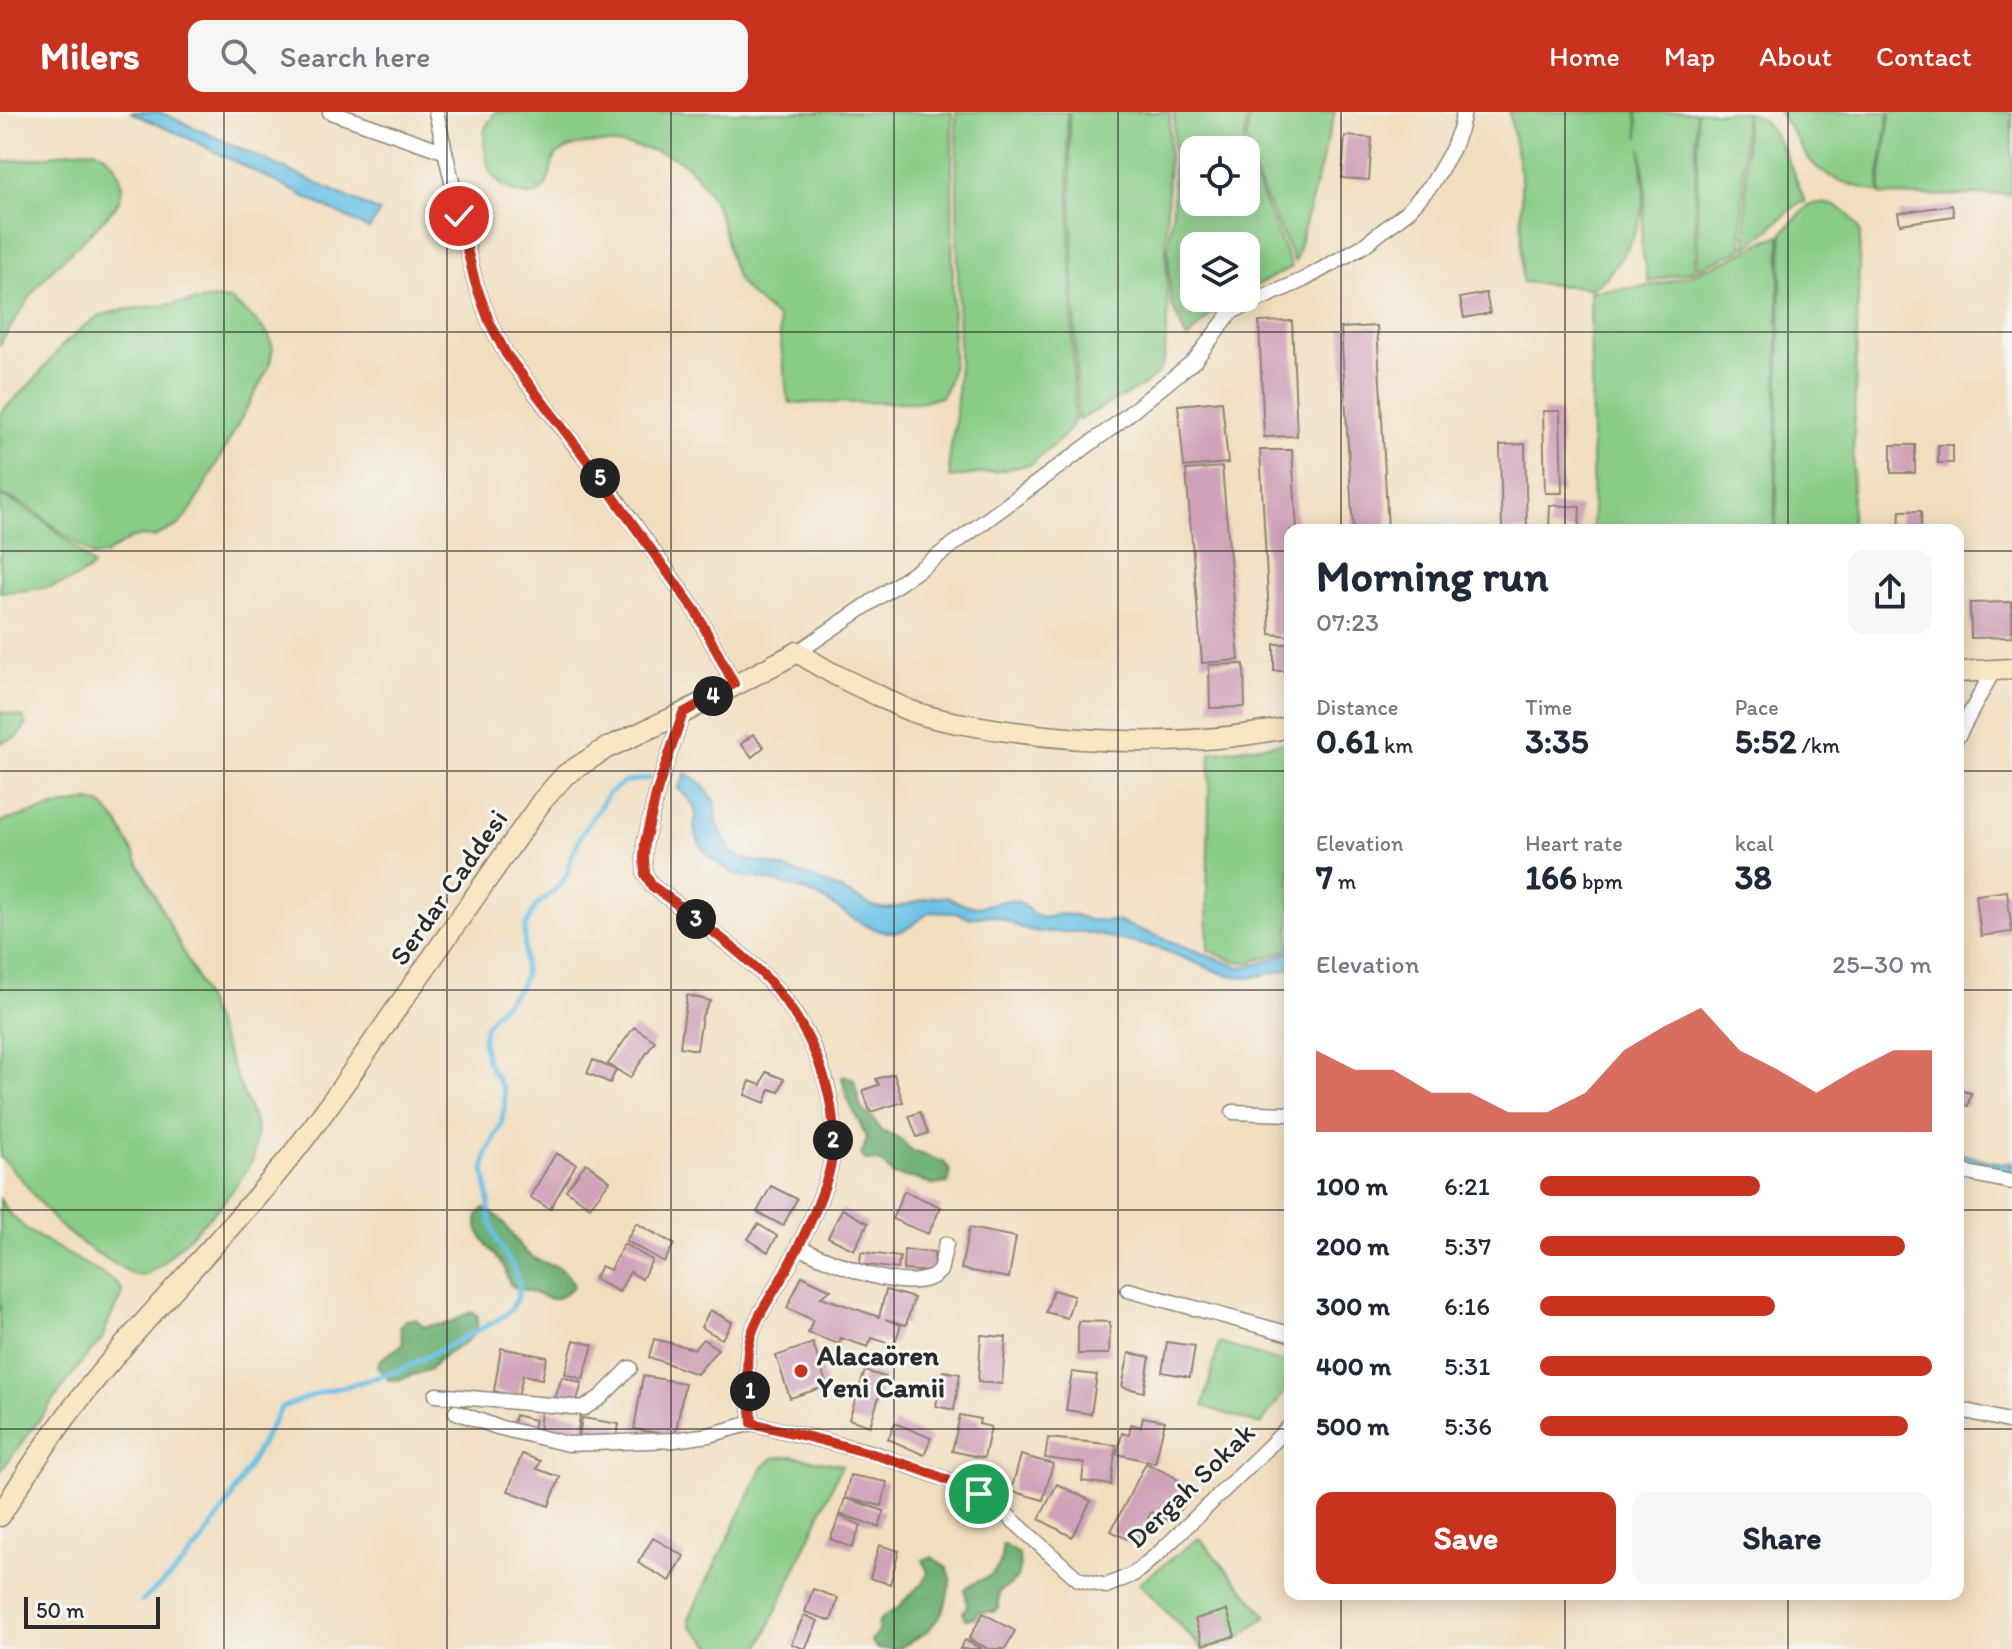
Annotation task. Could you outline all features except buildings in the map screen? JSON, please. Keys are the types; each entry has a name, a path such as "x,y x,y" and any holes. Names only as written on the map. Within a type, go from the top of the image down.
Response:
{"street":[{"path":"330,112 443,151"},
{"path":"436,112 475,282 489,321 506,354 609,489 696,612 734,684"},
{"path":"1284,728 1238,736 1132,741 1037,735 955,723 909,710 839,678 798,652 920,569 1114,426 1195,360 1231,312 1303,280 1363,246 1407,212 1432,184 1452,150 1464,112"},
{"name":"Serdar Caddesi","path":"0,1516 42,1450 86,1391 269,1182 320,1119 542,801 565,775 622,740 683,713 798,652"},
{"path":"1964,672 2003,670"},
{"path":"1964,727 2003,670"},
{"path":"683,713 657,791 645,842 645,874 652,886 748,959 772,984 795,1016 817,1057 827,1086 832,1118 831,1167 825,1186 749,1343 747,1356 752,1423"},
{"path":"1233,1112 1284,1114"},
{"path":"1964,1172 2012,1182"},
{"path":"798,1247 862,1273 897,1281 930,1278 940,1271 946,1244"},
{"path":"1128,1290 1284,1332"},
{"path":"436,1395 584,1408 601,1397 630,1368"},
{"path":"1964,1410 2012,1422"},
{"name":"Dergah Sokak","path":"456,1412 497,1427 568,1444 674,1440 709,1435 752,1423 873,1453 979,1494 997,1506 1066,1571 1078,1579 1106,1586 1134,1574 1160,1552 1284,1432"}],"green space":[{"path":"495,112 952,112 953,365 941,397 919,402 790,403 778,319 738,280 717,209 703,185 685,164 646,149 583,144 555,156 547,184 539,192 532,195 516,193 495,179 488,164 484,133"},
{"path":"956,112 1067,112 1075,420 1063,437 1031,464 950,478 959,363"},
{"path":"1069,112 1170,112 1166,245 1168,310 1164,360 1158,374 1141,387 1078,420"},
{"path":"1174,112 1247,112 1245,136 1180,136 1180,216 1260,216 1260,192 1292,267 1260,284 1260,232 1180,232 1180,312 1213,312 1187,339 1172,305 1170,287 1168,251 1173,206"},
{"path":"1250,112 1335,112 1295,262 1260,186 1260,136 1247,136"},
{"path":"1509,112 1636,112 1639,138 1637,112 1696,112 1695,270 1648,282 1641,243 1646,187 1641,148 1644,196 1640,218 1627,249 1607,276 1591,288 1522,282 1521,175"},
{"path":"1697,112 1744,112 1742,249 1698,269"},
{"path":"1746,112 1756,115 1775,135 1805,202 1798,204 1746,247"},
{"path":"1778,112 1889,112 1879,175 1880,193 1839,180 1820,170 1806,155"},
{"path":"1891,112 2012,112 2012,194 1881,195 1881,174"},
{"path":"96,150 109,159 118,171 121,185 119,201 110,214 41,282 0,345 0,162"},
{"path":"1809,205 1832,205 1852,219 1860,231 1851,524 1776,524 1782,233"},
{"path":"1780,236 1774,524 1593,524 1590,291 1668,282 1713,266"},
{"path":"231,300 256,321 268,334 273,348 269,367 195,504 179,525 154,537 130,539 104,555 92,556 29,507 0,493 0,413 83,327 101,315 122,310"},
{"path":"0,496 27,509 50,526 93,566 62,584 0,592"},
{"path":"0,712 23,717 26,725 19,736 0,743"},
{"path":"1284,743 1284,951 1252,962 1236,962 1208,950 1210,753"},
{"path":"89,801 101,804 119,824 197,979 257,1128 253,1159 234,1189 161,1265 143,1276 132,1274 66,1231 0,1157 0,822"},
{"path":"842,1077 854,1080 861,1108 881,1131 898,1138 913,1151 944,1162 949,1169 948,1183 933,1185 893,1175 879,1162 867,1161 861,1156 867,1138 847,1098"},
{"path":"0,1199 9,1213 27,1230 114,1281 122,1289 121,1299 102,1339 0,1472"},
{"path":"484,1208 504,1223 528,1254 558,1267 574,1286 553,1299 511,1285 504,1267 478,1231 478,1216"},
{"path":"472,1312 478,1316 476,1333 439,1359 429,1370 389,1380 377,1367 380,1360 403,1344 400,1326 405,1320 416,1319 424,1327 446,1324"},
{"path":"1219,1343 1284,1363 1284,1392 1261,1425 1203,1406"},
{"path":"793,1456 842,1465 759,1649 716,1649 691,1627 689,1618 763,1467 773,1458"},
{"path":"1199,1538 1267,1616 1237,1640 1202,1649 1139,1583"},
{"path":"1003,1544 1019,1554 1017,1578 999,1592 999,1607 994,1612 978,1612 975,1617 966,1619 963,1612 967,1606 965,1589 996,1570 1001,1561"},
{"path":"932,1557 947,1568 951,1579 940,1616 927,1632 898,1649 878,1649 871,1641 878,1631 879,1621 897,1609 923,1583 928,1573 923,1560"}],"water":[{"path":"130,112 160,112 380,212 369,229"},
{"path":"686,773 702,784 715,802 717,823 730,852 743,859 811,877 873,906 886,909 933,897 948,897 977,907 1009,900 1019,902 1044,918 1059,914 1117,921 1239,967 1259,964 1284,954 1284,970 1249,978 1226,975 1158,948 1084,932 1039,932 991,915 970,918 956,913 930,912 908,928 898,932 883,931 855,920 830,903 800,889 741,876 713,860 697,837 693,807 678,789"},
{"path":"1964,1154 2002,1164 2012,1162 2012,1174 1964,1166"}],"waterway":[{"path":"142,1601 176,1571 201,1543 227,1505 281,1408 321,1392 403,1369 509,1312 520,1286 497,1241 489,1215 484,1169 505,1105 503,1089 487,1061 483,1041 485,1027 519,988 524,977 525,927 535,907 562,883 581,835 608,794 624,782 650,778"}],"place":[{"name":"Alacaören Yeni Camii","path":"801,1371"}],"route":[{"path":"459,216 475,282 489,321 506,354 616,499 696,612 734,684 683,713 657,791 644,857 645,874 652,886 748,959 772,984 800,1025 817,1057 827,1086 832,1118 831,1167 794,1256 754,1328 749,1343 747,1356 752,1423 873,1453 979,1494"}]}
